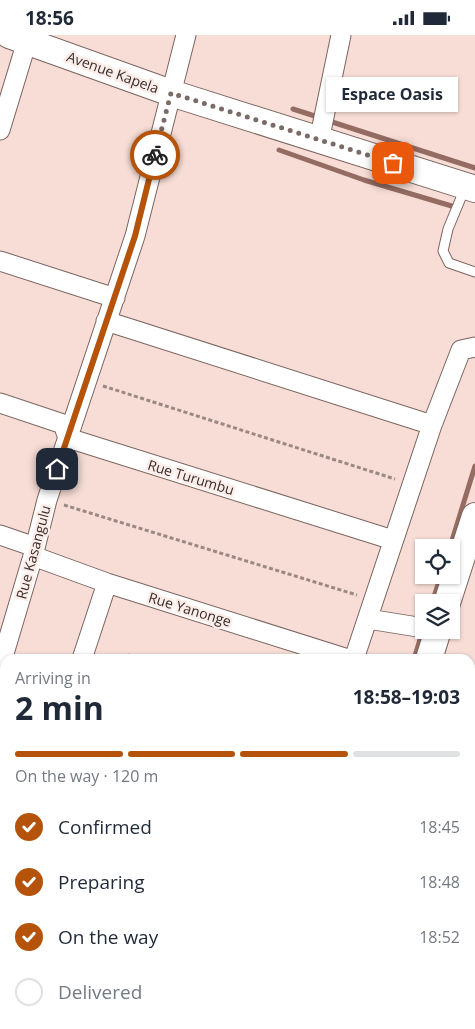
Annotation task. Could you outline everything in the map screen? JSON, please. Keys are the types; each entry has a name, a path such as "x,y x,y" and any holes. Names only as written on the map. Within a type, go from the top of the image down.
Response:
{"street":[{"name":"Rue Kasangulu","path":"4,654 47,500 135,236 186,35"},
{"path":"319,141 341,35"},
{"name":"Avenue Kapela","path":"18,38 171,93 470,187"},
{"path":"0,130 18,38"},
{"path":"0,261 115,297"},
{"path":"106,321 432,425"},
{"path":"356,654 432,425 462,351 475,347"},
{"path":"0,403 63,424 68,438"},
{"name":"Rue Turumbu","path":"68,438 393,540"},
{"path":"450,594 473,525"},
{"name":"Rue Yanonge","path":"0,535 107,583 332,654"},
{"path":"84,654 107,583"},
{"path":"368,619 415,627"},
{"path":"431,654 435,639"}],"lane":[{"path":"470,187 448,229 443,251 449,263 475,272"}],"path":[{"path":"86,381 412,484"},
{"path":"47,500 374,601"}],"waterway":[{"path":"293,109 321,118"},
{"path":"329,121 475,168"},
{"path":"279,150 364,180 455,207"},
{"path":"452,539 475,466"},
{"path":"435,594 438,584"},
{"path":"416,654 420,639"}],"way so far":[{"path":"155,155 171,93 393,163"}],"place":[{"name":"Espace Oasis","path":"393,163"}],"route":[{"path":"57,469 135,236 155,155"}]}
